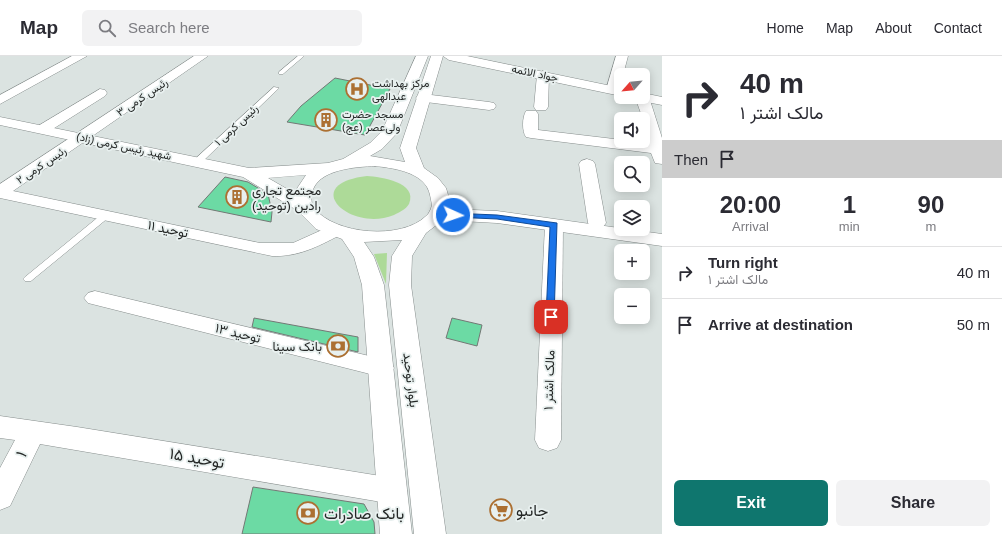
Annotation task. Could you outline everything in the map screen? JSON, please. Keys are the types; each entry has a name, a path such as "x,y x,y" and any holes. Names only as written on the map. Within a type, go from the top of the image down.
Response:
{"main road":[{"path":"249,173 282,172 338,166 375,162 397,165 418,172 436,187 441,196 441,205 438,214 430,223 418,230 403,235 386,238 342,233 320,224 310,216 304,207 302,197 304,188 310,180 338,166 376,146 389,133 422,56"},
{"path":"418,172 408,148 437,56"},
{"name":"جواد الائمه","path":"449,56 614,90"},
{"path":"650,99 662,101"},
{"name":"شهید رئیس کرمی (زاد)","path":"0,121 249,173"},
{"path":"249,173 304,207"},
{"path":"441,196 497,209 614,225"},
{"path":"438,214 497,217 662,240"},
{"name":"بلوار توحید","path":"418,230 402,256 400,284 430,534"},
{"path":"650,230 662,231"},
{"path":"342,233 364,257 373,285 394,491 396,534"}],"street":[{"path":"0,100 81,56"},
{"name":"رئیس کرمی ۳","path":"82,137 202,56"},
{"path":"620,68 622,56"},
{"path":"543,75 531,134 659,148 644,104"},
{"path":"43,129 100,94"},
{"path":"423,98 489,106"},
{"name":"رئیس کرمی ۲","path":"0,193 82,137"},
{"path":"587,164 597,223"},
{"name":"توحید ۱۱","path":"0,193 281,252 301,248 342,233"},
{"name":"مالک اشتر ۱","path":"548,440 554,225"},
{"name":"توحید ۱۳","path":"95,298 382,368"},
{"name":"توحید ۱۵","path":"0,428 394,491"},
{"name":"۱","path":"0,497 32,432"}],"lane":[{"path":"281,73 301,56"},
{"name":"رئیس کرمی ۱","path":"197,162 276,88"},
{"path":"28,279 105,216"}],"green space":[{"path":"367,176 389,179 403,186 408,190 410,197 409,204 401,212 377,219 362,218 348,213 338,205 334,197 336,188 347,181"},
{"path":"387,253 386,284 374,254"}],"building":[{"path":"335,78 390,89 365,135 287,122 301,106"},
{"name":"مجتمع تجاری رادین (توحید)","path":"225,177 248,182 268,194 272,212 271,222 198,207"},
{"name":"بانک سینا","path":"254,318 358,337 358,352 252,327"},
{"path":"452,318 482,325 477,346 446,338"},
{"name":"بانک صادرات","path":"253,487 364,504 374,522 375,534 242,534"}],"place":[{"name":"مرکز بهداشت عبدالهی","path":"357,89"},
{"name":"مسجد حضرت ولی‌عصر (عج)","path":"326,120"},
{"name":"مجتمع تجاری رادین (توحید)","path":"237,197"},
{"name":"بانک سینا","path":"338,346"},
{"name":"جانبو","path":"501,510"},
{"name":"بانک صادرات","path":"308,513"}],"route":[{"path":"453,215 497,217 554,225 551,317"}]}
